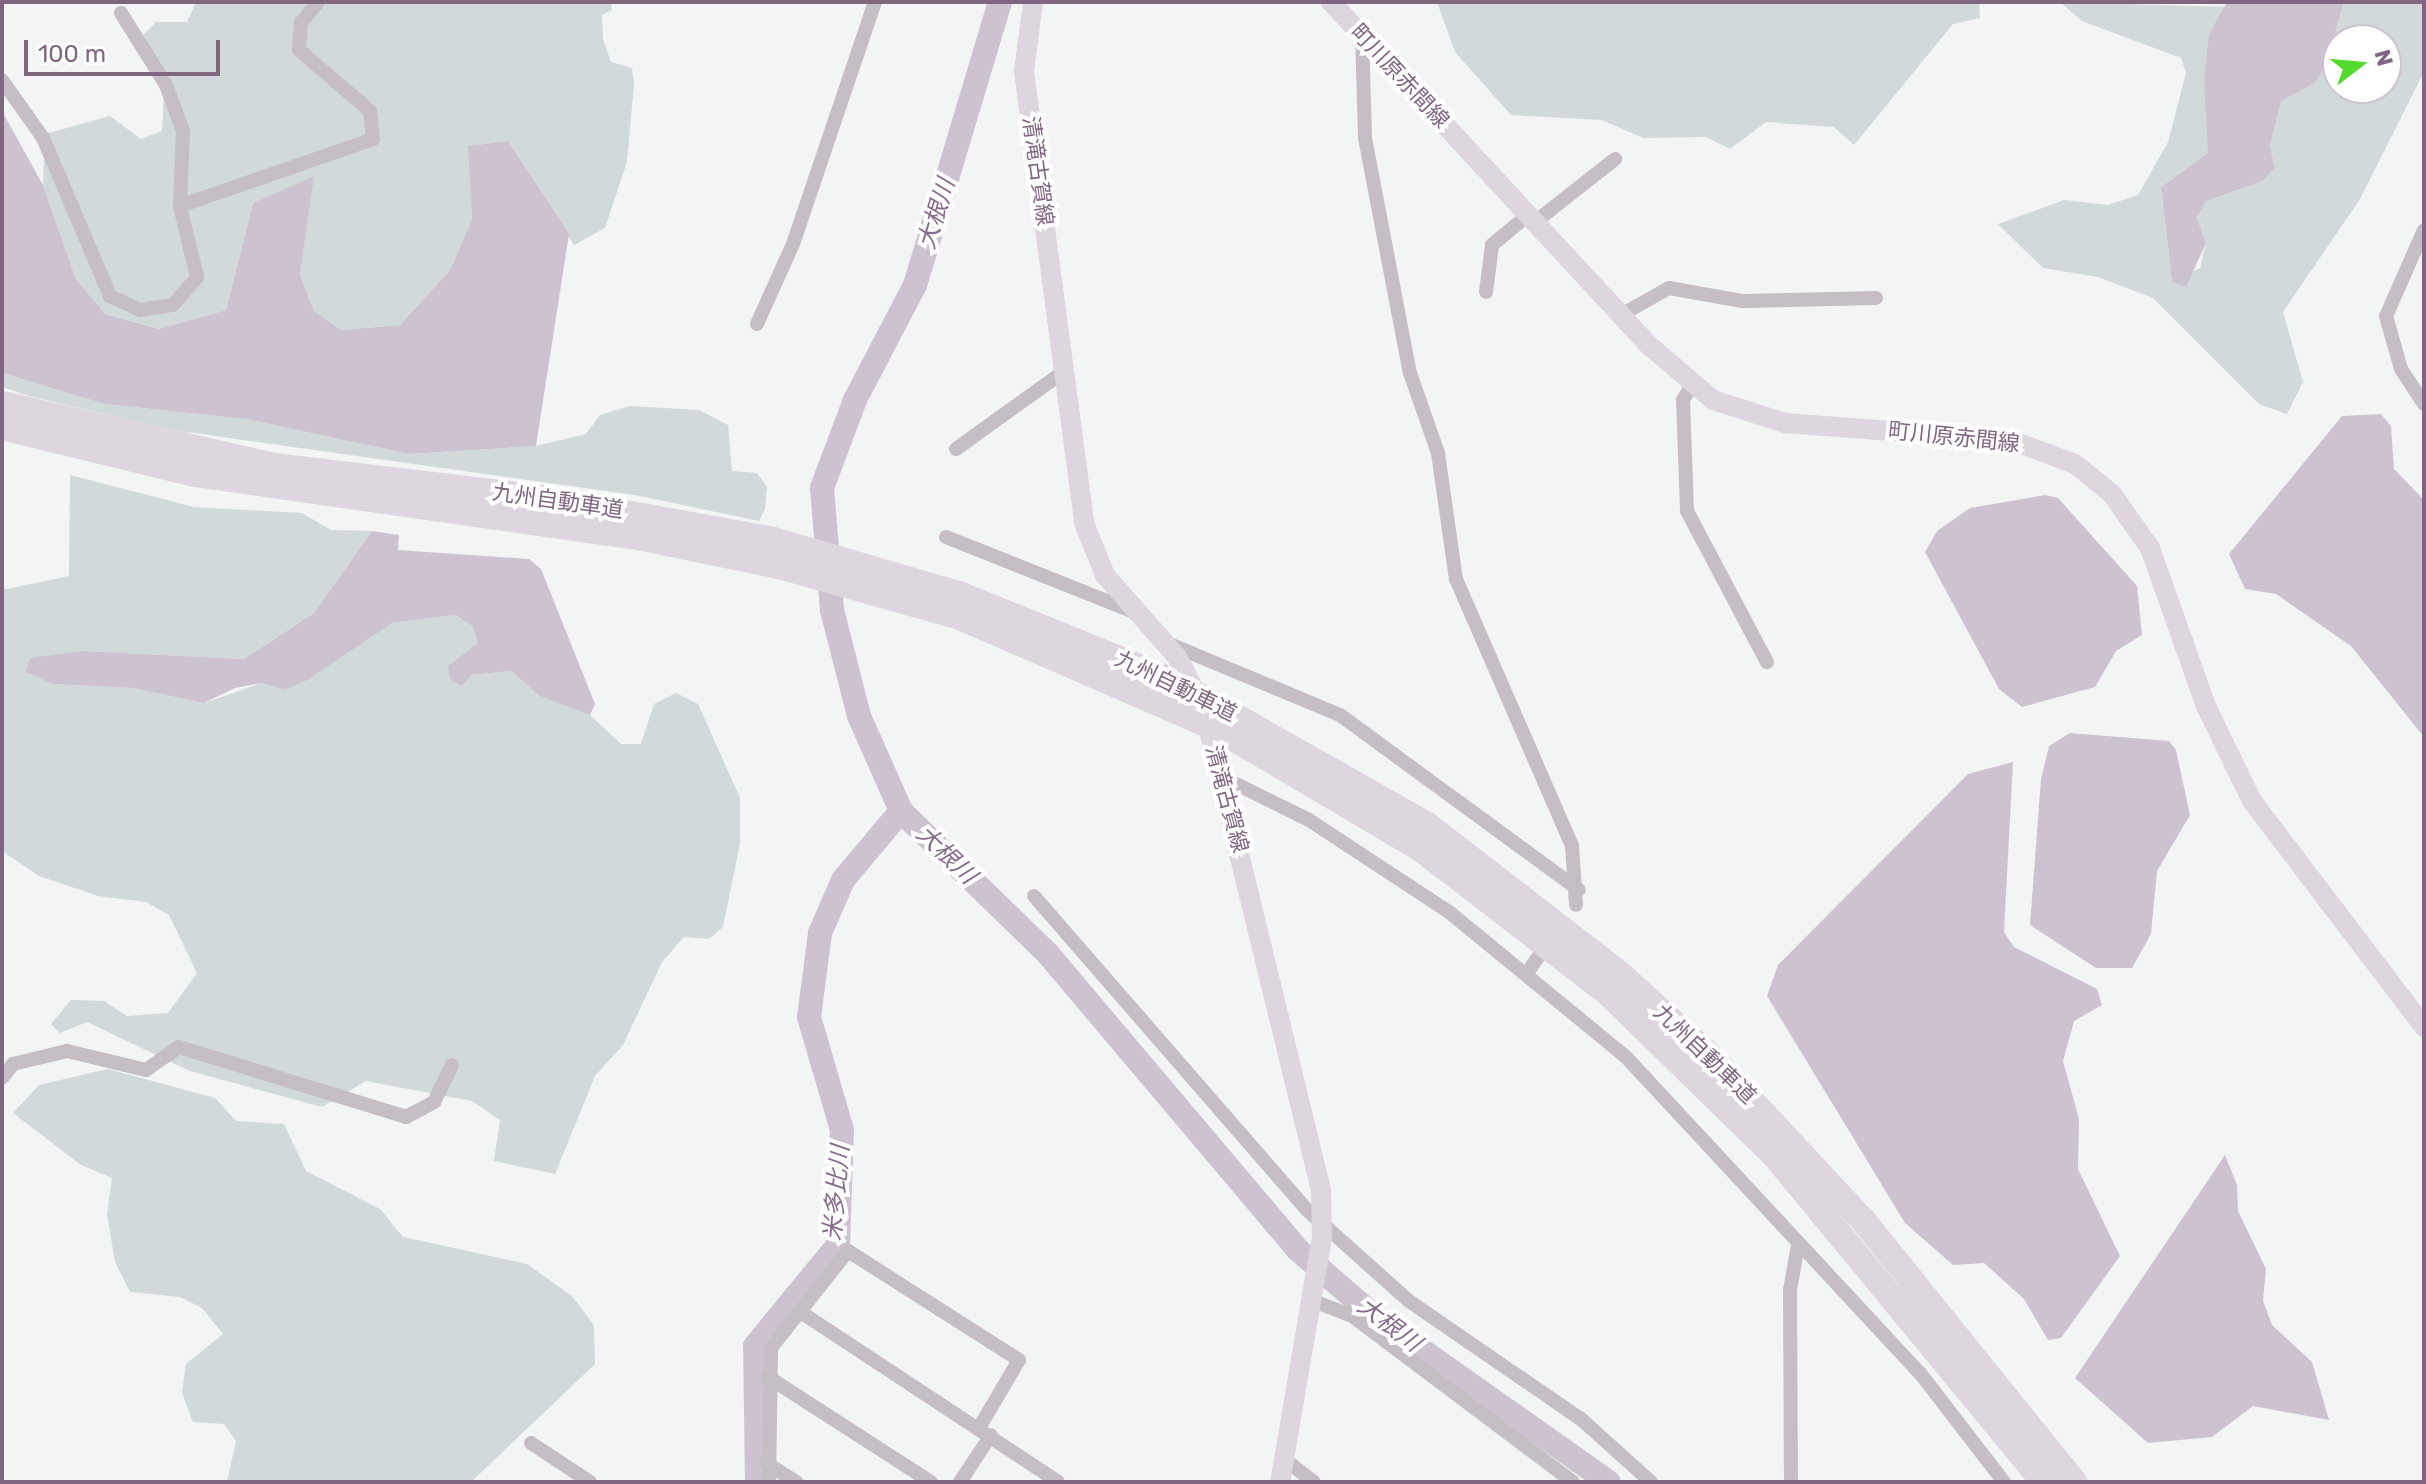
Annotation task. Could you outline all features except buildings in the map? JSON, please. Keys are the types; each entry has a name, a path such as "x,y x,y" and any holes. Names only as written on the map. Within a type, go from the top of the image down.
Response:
{"highway":[{"name":"九州自動車道","path":"2,404 274,466 543,498 776,553 1061,632 1214,702 1426,824 1619,973 1707,1053 1862,1219 2074,1482"},
{"name":"九州自動車道","path":"2,427 209,477 776,553"},
{"name":"九州自動車道","path":"865,576 1053,652 1179,709 1421,849 1620,1004 1823,1210 2044,1482"}],"main road":[{"name":"清滝古賀線","path":"1033,2 1024,71 1084,523 1105,575 1132,611 1163,641 1203,706 1323,1229 1280,1482"},
{"name":"町川原赤間線","path":"1331,2 1621,315 1692,385 1739,411 1785,423 2021,442 2096,480 2150,548 2206,706 2252,801 2424,1027"}],"street":[{"path":"180,206 373,139 370,111 299,50 301,23 318,2"},
{"path":"757,324 793,244 875,2"},
{"path":"2,80 43,138 97,273 124,306 156,310 191,291 197,277 180,206 180,112 121,13"},
{"path":"1163,641 1340,715 1577,897 1562,820 1456,579 1438,453 1410,373 1365,138 1362,35"},
{"path":"1486,292 1492,245 1615,159"},
{"path":"2424,230 2386,316 2392,348 2424,404"},
{"path":"1621,315 1669,288 1743,301 1876,298"},
{"path":"956,449 1063,372"},
{"path":"1692,385 1683,400 1687,511 1767,662"},
{"path":"946,537 1132,611"},
{"path":"1220,776 1309,820 1527,973 1661,1090 1798,1245 1920,1373 2004,1482"},
{"path":"1034,896 1323,1229 1409,1301 1581,1419 1651,1482"},
{"path":"1527,973 1539,956"},
{"path":"2,1078 13,1064 67,1051 146,1070 179,1047 406,1117 434,1102 452,1065"},
{"path":"1791,1482 1790,1290 1798,1245"},
{"path":"769,1482 766,1463 771,1348 848,1251 1019,1360 960,1482"},
{"path":"1311,1300 1352,1316 1573,1482"},
{"path":"799,1311 1058,1482"},
{"path":"768,1377 931,1482"},
{"path":"531,1443 590,1482"},
{"path":"1283,1458 1314,1482"},
{"path":"766,1463 796,1482"}],"shaded area":[{"path":"196,2 611,2 612,10 602,15 603,39 611,62 632,68 634,84 627,162 605,228 574,245 508,141 469,146 472,219 450,270 400,325 341,330 314,311 300,275 313,177 253,203 226,310 160,329 105,314 76,279 43,185 45,134 110,116 141,139 162,131 164,95 143,35 156,22 187,22"},
{"path":"1437,2 1979,2 1980,18 1953,24 1854,145 1834,127 1766,122 1730,149 1706,137 1643,138 1602,120 1511,115 1455,52"},
{"path":"2060,2 2229,7 2209,34 2208,153 2161,187 2172,282 2200,268 2206,243 2197,218 2206,201 2263,181 2275,168 2270,146 2281,100 2315,83 2322,72 2322,104 2402,104 2402,24 2338,24 2344,2 2424,2 2424,72 2360,199 2283,312 2303,382 2287,414 2259,404 2153,298 2098,277 2043,268 1998,224 2064,200 2108,205 2138,195 2168,142 2186,73 2181,58 2082,21"},
{"path":"2227,2 2344,2 2338,24 2322,24 2322,72 2315,83 2281,101 2270,146 2275,168 2263,181 2206,201 2197,218 2206,243 2186,287 2172,282 2161,187 2208,153 2204,79 2209,34"},
{"path":"2,111 43,185 76,279 105,314 159,329 226,310 253,203 314,176 300,275 314,311 341,330 400,325 450,270 472,219 468,146 508,141 569,234 536,446 409,454 246,419 104,404 2,373"},
{"path":"2,373 104,404 246,419 409,454 536,446 586,434 600,415 630,406 699,410 728,425 732,471 757,473 767,487 765,509 759,521 635,495 173,430 2,387"},
{"path":"2381,414 2391,426 2394,469 2424,500 2424,737 2351,646 2276,594 2245,589 2229,554 2342,416"},
{"path":"70,475 194,507 302,513 331,530 372,531 314,613 244,659 84,651 53,684 132,688 204,703 262,683 284,690 392,623 456,615 472,626 478,643 462,686 472,675 511,671 540,695 590,715 621,744 641,744 654,704 676,693 698,704 740,798 740,844 723,927 709,939 684,937 662,962 623,1045 595,1076 555,1174 494,1161 500,1120 472,1101 366,1081 322,1107 190,1071 87,1022 60,1033 51,1024 71,1000 104,1001 127,1016 168,1013 197,973 169,915 146,902 98,896 39,876 2,851 2,590 69,576"},
{"path":"2045,495 2058,498 2137,586 2142,635 2116,651 2095,687 2022,707 1999,689 1925,552 1937,531 1970,508"},
{"path":"372,531 399,535 398,550 529,559 541,569 595,704 590,715 540,696 511,671 472,675 462,686 451,681 448,666 478,643 472,626 456,615 392,623 307,680 284,690 262,683 235,688 204,703 132,688 53,684 26,672 30,658 84,651 244,659 314,613"},
{"path":"2070,733 2169,741 2176,750 2190,815 2157,871 2151,934 2132,968 2096,968 2030,925 2041,779 2049,746"},
{"path":"2013,762 2004,932 2014,947 2097,989 2102,1005 2074,1021 2063,1061 2079,1119 2078,1169 2120,1256 2061,1338 2048,1340 2024,1299 1984,1263 1953,1265 1905,1223 1767,996 1778,965 1968,774"},
{"path":"108,1069 215,1098 236,1121 284,1124 306,1171 380,1209 403,1237 527,1264 572,1296 594,1325 595,1364 471,1482 227,1482 236,1441 224,1424 193,1422 182,1393 186,1364 223,1334 202,1308 180,1297 130,1292 115,1262 107,1214 112,1178 81,1165 13,1113 39,1085"},
{"path":"2225,1155 2237,1185 2238,1211 2266,1269 2263,1301 2272,1325 2312,1362 2329,1420 2253,1406 2212,1437 2148,1443 2075,1378"}],"waterway":[{"name":"大根川","path":"1000,2 915,285 855,400 822,488 832,610 859,716 901,811 1048,954 1297,1249 1379,1320 1609,1482"},
{"name":"米多比川","path":"757,1482 755,1346 838,1245 842,1130 809,1017 820,933 843,880 901,811"}]}
